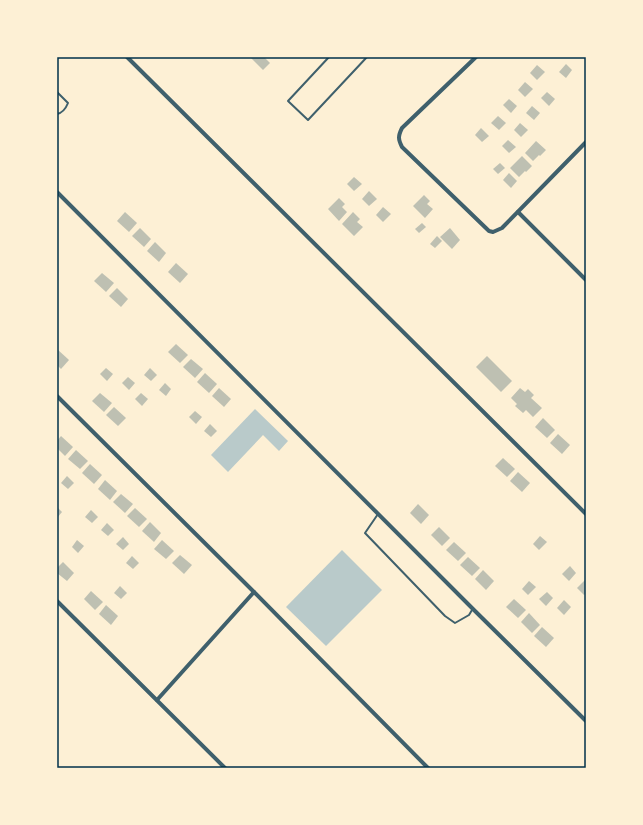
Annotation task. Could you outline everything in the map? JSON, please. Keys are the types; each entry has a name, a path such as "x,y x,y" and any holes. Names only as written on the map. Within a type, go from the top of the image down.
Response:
{"street":[{"path":"127,57 586,514"},
{"path":"476,57 402,128 398,136 402,147 489,231 493,232 502,228 586,142"},
{"path":"57,192 586,721"},
{"path":"518,212 586,280"},
{"path":"57,396 428,768"},
{"path":"157,700 254,592"},
{"path":"57,601 225,768"}],"lane":[{"path":"330,57 288,101 308,120 367,57"},
{"path":"57,92 68,103 66,107 59,114 57,114"},
{"path":"378,514 365,533 445,616 455,623 469,615 473,609"}],"shaded area":[{"path":"255,409 288,441 279,451 263,435 228,472 211,455"},
{"path":"342,550 382,590 326,646 286,607"}],"building":[{"path":"250,57 264,57 270,63 263,70"},
{"path":"566,64 572,70 566,78 559,72"},
{"path":"537,65 545,72 537,80 530,73"},
{"path":"525,82 533,89 525,97 518,90"},
{"path":"547,92 555,99 549,106 541,98"},
{"path":"509,99 517,106 511,113 503,105"},
{"path":"532,106 540,113 534,120 526,113"},
{"path":"498,116 506,123 499,130 491,123"},
{"path":"520,123 528,130 521,137 514,130"},
{"path":"481,128 489,136 482,142 475,135"},
{"path":"508,140 516,147 509,153 502,146"},
{"path":"536,141 546,150 533,161 525,153"},
{"path":"522,156 532,166 519,177 510,168"},
{"path":"500,163 505,168 498,174 493,169"},
{"path":"509,173 517,181 511,188 503,180"},
{"path":"354,177 362,184 354,191 347,184"},
{"path":"369,191 377,199 369,206 362,199"},
{"path":"424,195 430,201 427,204 433,209 425,218 413,206"},
{"path":"339,198 345,204 342,207 347,212 339,221 328,209"},
{"path":"383,207 391,214 383,222 376,215"},
{"path":"125,212 137,223 129,232 117,221"},
{"path":"353,212 360,219 357,222 363,227 354,236 342,224"},
{"path":"422,223 426,227 419,233 415,229"},
{"path":"140,228 151,239 144,247 132,236"},
{"path":"450,228 460,240 452,249 440,237"},
{"path":"437,236 442,241 435,248 430,244"},
{"path":"155,242 166,253 159,262 147,251"},
{"path":"176,263 188,274 180,283 168,272"},
{"path":"102,273 114,283 106,292 94,281"},
{"path":"117,288 128,299 121,307 109,296"},
{"path":"176,344 188,355 180,363 168,352"},
{"path":"57,349 69,360 61,369 57,365"},
{"path":"487,356 512,381 501,392 476,367"},
{"path":"191,359 203,369 195,378 183,367"},
{"path":"106,368 113,374 107,381 100,374"},
{"path":"150,368 157,375 151,381 144,375"},
{"path":"205,373 217,384 209,393 197,382"},
{"path":"128,377 135,383 129,390 122,383"},
{"path":"165,383 171,389 166,396 159,390"},
{"path":"219,388 231,399 224,407 212,396"},
{"path":"520,388 525,392 528,389 534,395 531,398 542,408 533,417 526,410 523,413 515,406 517,404 511,398"},
{"path":"100,393 112,403 104,412 92,401"},
{"path":"141,393 148,399 142,406 135,399"},
{"path":"114,407 126,418 118,426 106,415"},
{"path":"195,411 202,417 196,424 189,417"},
{"path":"543,418 555,430 547,438 535,427"},
{"path":"210,424 217,431 211,437 204,431"},
{"path":"558,434 570,445 562,454 550,443"},
{"path":"61,436 73,447 65,456 57,448 57,441"},
{"path":"76,450 88,461 80,469 68,459"},
{"path":"503,458 515,469 507,477 495,466"},
{"path":"90,464 102,475 94,484 82,473"},
{"path":"518,472 530,483 522,492 510,481"},
{"path":"67,476 74,483 68,489 61,483"},
{"path":"105,480 117,491 110,500 98,489"},
{"path":"121,494 133,504 125,513 113,502"},
{"path":"418,504 429,515 421,524 410,513"},
{"path":"57,507 62,512 57,518"},
{"path":"135,508 147,519 139,527 127,516"},
{"path":"91,510 98,517 92,523 85,517"},
{"path":"150,522 161,533 154,542 142,531"},
{"path":"107,523 114,530 108,536 101,530"},
{"path":"439,527 450,538 442,546 431,535"},
{"path":"540,536 547,542 539,550 533,544"},
{"path":"123,537 129,544 123,550 116,544"},
{"path":"77,540 84,546 78,553 72,547"},
{"path":"162,540 174,551 166,559 154,549"},
{"path":"454,542 466,553 458,561 446,550"},
{"path":"180,555 192,565 184,574 172,563"},
{"path":"132,556 139,563 133,569 126,563"},
{"path":"468,557 480,568 472,576 460,565"},
{"path":"63,562 74,573 67,581 57,573 57,568"},
{"path":"570,566 576,573 569,581 562,574"},
{"path":"483,570 494,581 486,590 475,579"},
{"path":"585,580 586,593 584,595 577,588"},
{"path":"529,581 536,587 528,595 522,589"},
{"path":"120,586 127,593 121,599 114,593"},
{"path":"91,591 103,602 95,610 84,599"},
{"path":"547,592 553,598 546,606 539,599"},
{"path":"514,599 526,610 518,618 506,607"},
{"path":"564,600 571,607 564,615 557,608"},
{"path":"106,605 118,616 111,625 99,614"},
{"path":"529,613 540,625 532,633 521,622"},
{"path":"542,627 554,638 546,647 534,636"}]}
